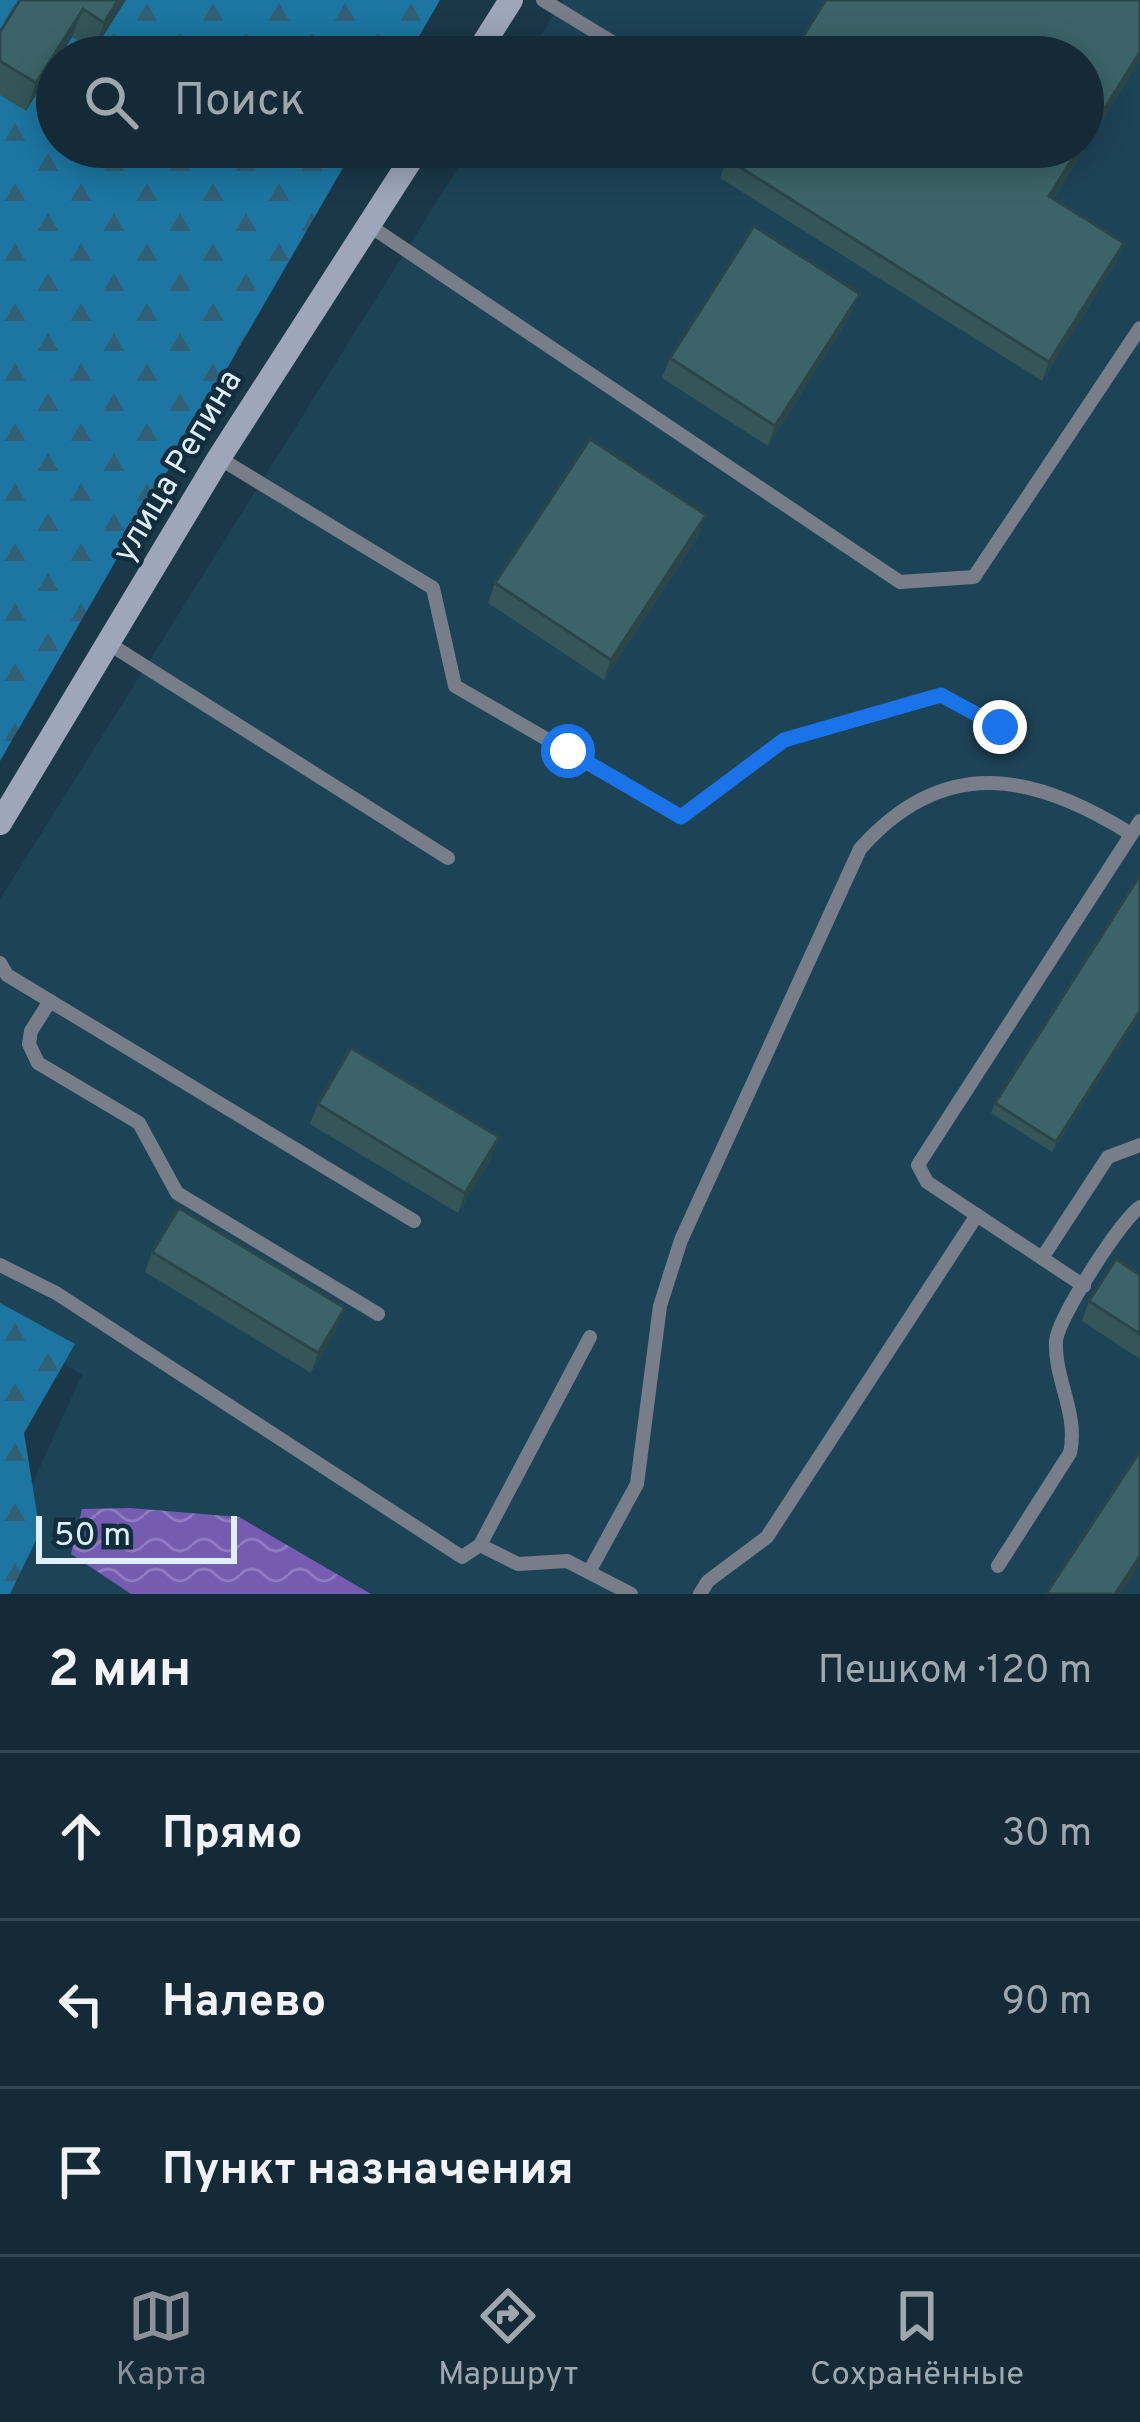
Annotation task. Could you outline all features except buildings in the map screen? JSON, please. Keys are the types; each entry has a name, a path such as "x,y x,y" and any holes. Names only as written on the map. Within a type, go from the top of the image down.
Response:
{"street":[{"path":"488,36 511,0"},
{"name":"улица Репина","path":"0,823 111,645 219,458 406,168"}],"lane":[{"path":"543,0 603,36"},
{"path":"370,226 900,582 974,577 1140,328"},
{"path":"219,458 433,588 455,686 681,817 784,740 919,701 941,695 1000,727"},
{"path":"111,645 448,858"},
{"path":"589,1572 637,1484 660,1306 681,1240 860,849 896,811 920,797 997,784 1054,791 1136,827 918,1166 927,1182 1084,1286"},
{"path":"0,963 7,975 414,1221"},
{"path":"50,1000 31,1031 29,1044 38,1063 139,1123 177,1193 378,1315"},
{"path":"1042,1258 1108,1157 1140,1145"},
{"path":"998,1566 1070,1453 1073,1436 1057,1340 1084,1286 1139,1204"},
{"path":"700,1594 708,1581 766,1537 976,1215"},
{"path":"0,1265 56,1293 450,1553 472,1554 480,1544 590,1337"},
{"path":"480,1544 518,1564 567,1562 631,1594"}],"shaded area":[{"path":"563,0 1140,0 1140,1594 0,1594 0,1554 82,1375 0,1322 0,899 458,168 1104,168 1104,36 540,36"}],"green space":[{"path":"0,0 440,0 419,36 36,36 36,168 343,168 0,761"},
{"path":"0,1303 75,1344 24,1433 40,1532 10,1594 0,1594"}],"water":[{"path":"82,1509 239,1517 371,1594 131,1594 71,1554"}],"route":[{"path":"568,751 681,817 784,740 902,706 941,695 1000,727"}]}
